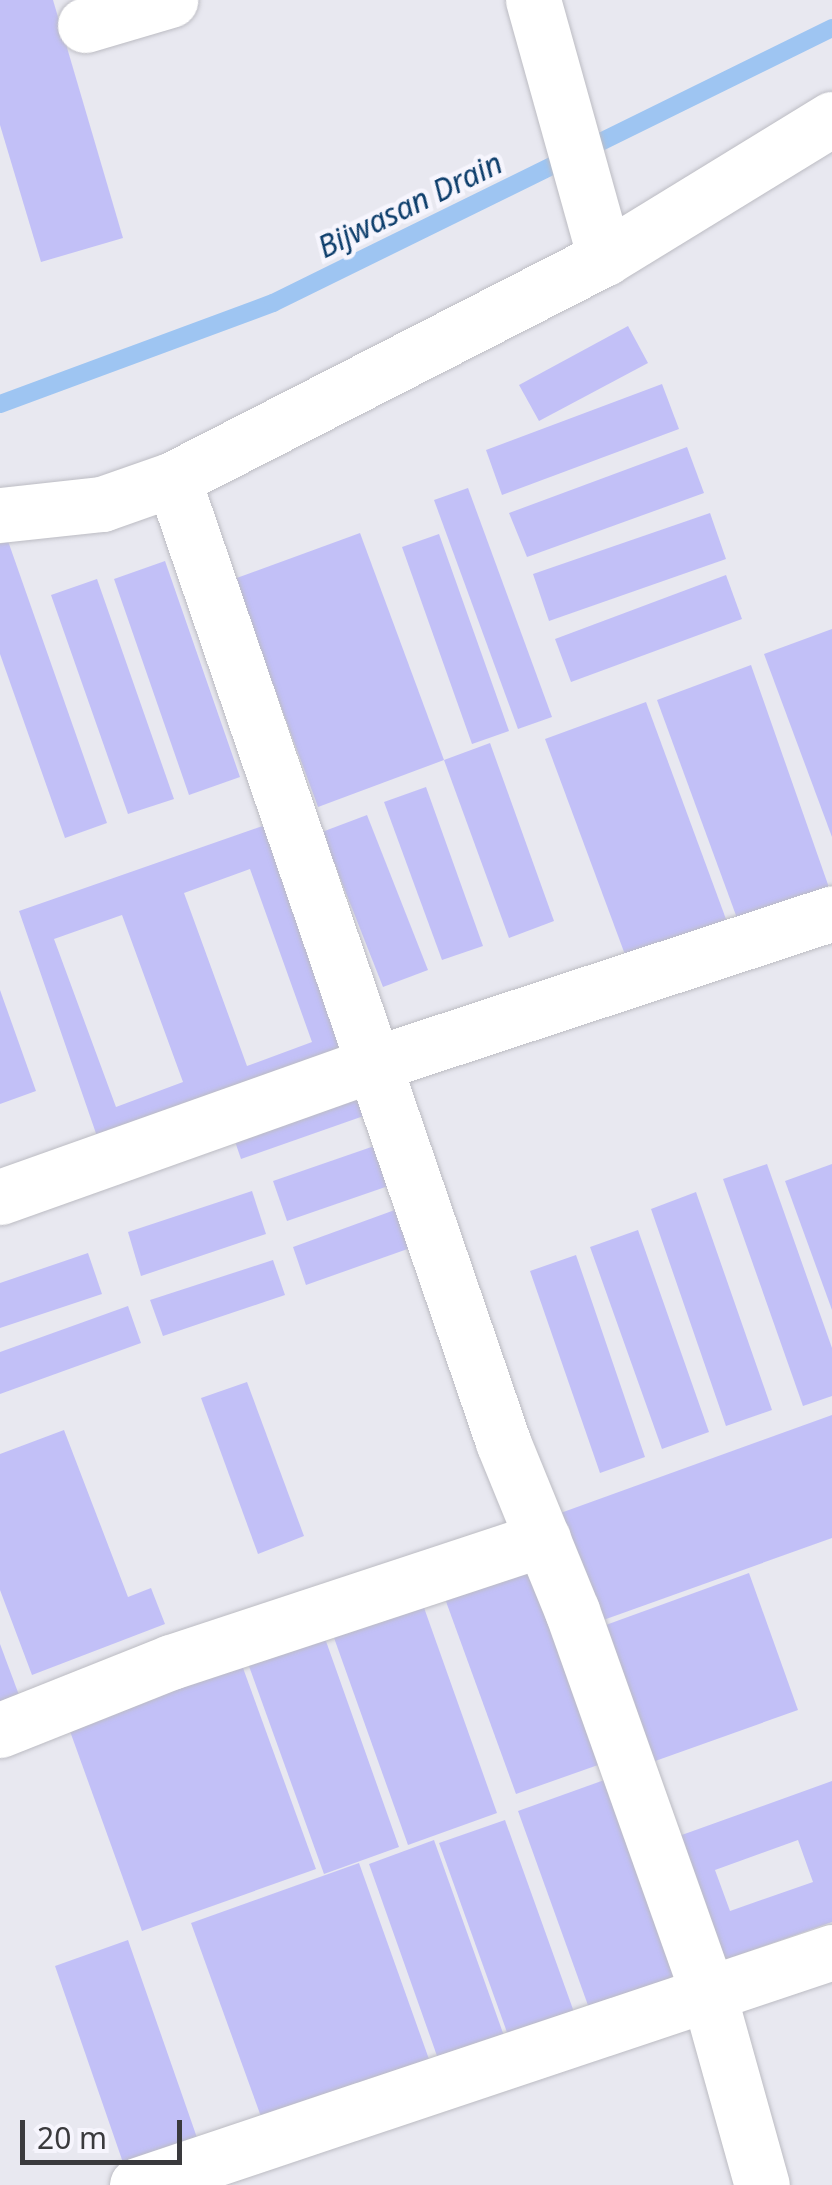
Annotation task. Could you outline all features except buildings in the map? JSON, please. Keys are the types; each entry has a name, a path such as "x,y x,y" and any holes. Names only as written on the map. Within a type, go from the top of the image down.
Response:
{"street":[{"path":"86,26 170,0"},
{"path":"533,0 605,258"},
{"path":"0,515 102,504 173,479 605,258 832,120"},
{"path":"173,479 374,1064 708,1992 762,2185"},
{"path":"0,1197 374,1064 832,913"},
{"path":"0,1730 170,1662 543,1539"},
{"path":"137,2185 832,1952"}],"waterway":[{"name":"Bijwasan Drain","path":"0,404 273,303 832,28"}]}
